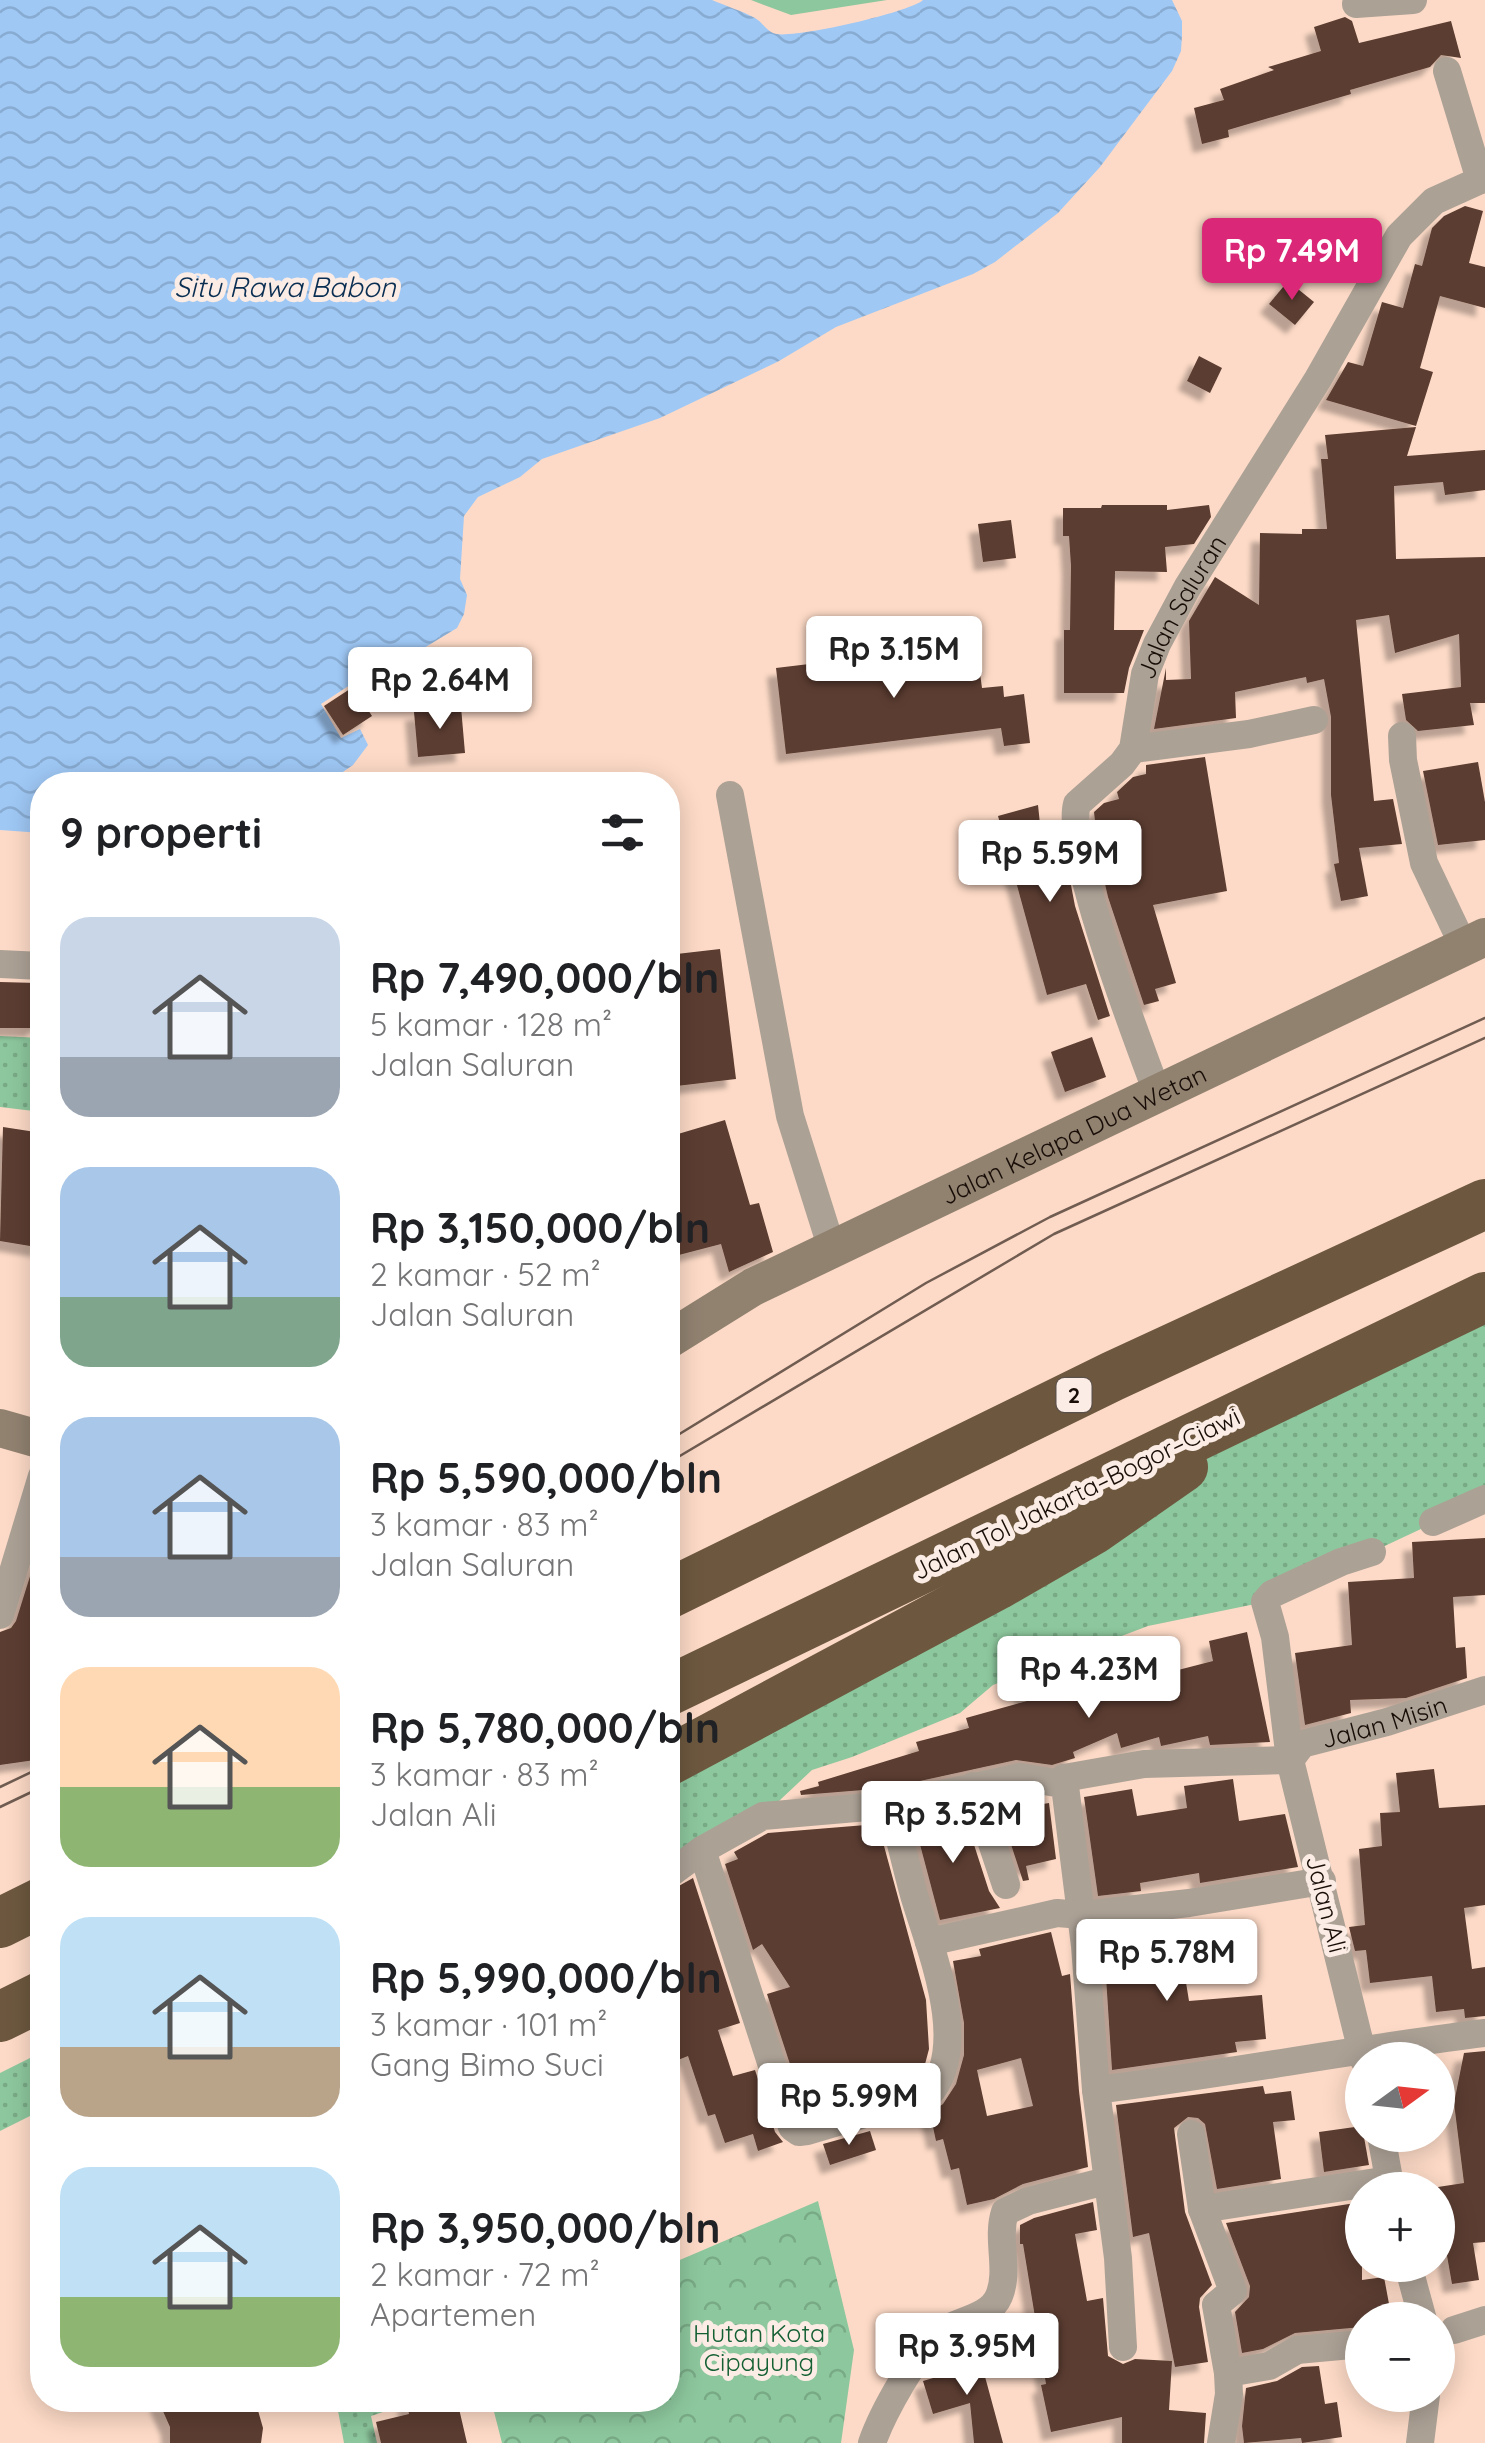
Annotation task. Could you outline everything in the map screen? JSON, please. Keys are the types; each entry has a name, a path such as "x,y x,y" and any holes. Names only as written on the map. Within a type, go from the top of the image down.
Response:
{"highway":[{"name":"2","path":"680,1588 1113,1376 1485,1204"},
{"name":"Jalan Tol Jakarta–Bogor–Ciawi","path":"680,1685 1485,1297"},
{"path":"680,1756 1094,1529 1279,1394"},
{"path":"0,1923 30,1908"},
{"path":"0,2017 30,2002"}],"street":[{"path":"1356,4 1414,0"},
{"path":"1447,70 1482,179"},
{"name":"Jalan Saluran","path":"1134,749 1145,674 1157,644 1187,588 1318,378 1383,261 1414,218 1434,201 1482,179"},
{"path":"1158,1095 1122,993 1075,835 1078,804 1134,749 1249,734 1314,720"},
{"path":"1402,736 1424,864 1475,942"},
{"path":"730,795 790,1116 832,1249"},
{"name":"Jalan Kelapa Dua Wetan","path":"680,1333 753,1288 832,1249 1475,942"},
{"path":"0,964 30,965"},
{"path":"0,1428 30,1437"},
{"path":"1433,1522 1485,1499"},
{"path":"0,1614 30,1515"},
{"name":"Jalan Ali","path":"1360,2042 1290,1760 1275,1637 1265,1602 1272,1594 1372,1552"},
{"name":"Jalan Misin","path":"1290,1760 1302,1744 1485,1690"},
{"path":"680,1866 762,1816 891,1805 1020,1776 1056,1783 1064,1778 1144,1764 1290,1760"},
{"path":"1064,1778 1082,1916 1106,2181 1118,2258 1123,2348"},
{"path":"973,1786 1006,1885"},
{"path":"702,1850 763,2046 792,2127 799,2132 916,2101 936,2086 944,2061 946,2002 891,1805"},
{"path":"928,1942 1018,1920 1188,1903 1322,1880"},
{"path":"1430,2042 1485,2032"},
{"path":"1096,2090 1345,2057"},
{"path":"1191,2134 1202,2208 1233,2291 1218,2301 1229,2394 1221,2443"},
{"path":"872,2443 890,2403 940,2333 989,2310 998,2298 1004,2278 1005,2212 1028,2200 1106,2181"},
{"path":"1202,2208 1345,2191"},
{"path":"1455,2330 1485,2320"},
{"path":"1228,2373 1269,2366 1291,2352 1345,2345"},
{"path":"1420,2443 1424,2412"}],"green space":[{"path":"751,0 887,0 791,15"},
{"path":"0,1036 30,1037 30,1111 0,1107"},
{"path":"1485,1297 1485,1499 1265,1602 1148,1626 993,1685 960,1713 812,1770 763,1816 680,1868 680,1752 1155,1488"},
{"path":"30,2058 30,2116 0,2131 0,2073"},
{"name":"Hutan Kota Cipayung","path":"818,2201 854,2350 841,2443 502,2443 494,2412 680,2412 680,2260"},
{"path":"338,2412 383,2412 371,2416 377,2443 344,2443"}],"water":[{"name":"Situ Rawa Babon","path":"0,0 712,0 755,18 773,33 783,34 874,18 923,0 1172,0 1182,21 1182,36 1181,51 1172,71 1100,167 1058,213 995,262 836,327 779,361 660,418 542,459 520,477 478,497 464,516 460,579 467,595 457,628 386,671 379,694 367,698 353,683 321,704 341,738 360,729 368,745 353,765 343,772 30,772 30,832 0,830"}],"building":[{"path":"1345,17 1352,21 1359,43 1451,21 1461,58 1441,55 1430,67 1228,130 1229,137 1202,144 1194,108 1224,100 1220,89 1274,70 1268,67 1321,51 1314,27"},
{"path":"1465,206 1483,211 1469,263 1485,267 1485,308 1440,296 1420,368 1433,372 1416,426 1326,400 1348,362 1363,366 1382,302 1403,308 1415,264 1422,266 1432,228 1444,216"},
{"path":"1288,281 1314,302 1295,325 1269,304"},
{"path":"1199,356 1222,368 1210,393 1187,381"},
{"path":"1416,427 1407,456 1485,450 1485,490 1445,495 1443,482 1394,486 1396,559 1485,557 1485,703 1470,703 1474,725 1418,731 1406,720 1402,694 1461,687 1459,634 1395,653 1389,615 1356,620 1374,801 1393,799 1402,844 1359,848 1368,896 1341,901 1334,864 1339,863 1331,795 1331,717 1324,679 1307,683 1306,677 1235,692 1236,718 1154,729 1166,668 1166,680 1191,679 1189,621 1215,577 1259,605 1260,533 1302,534 1302,529 1327,529 1321,459 1328,459 1325,435"},
{"path":"1167,505 1167,510 1209,505 1211,517 1194,544 1165,547 1167,572 1115,571 1114,630 1144,630 1124,693 1064,693 1064,630 1070,630 1071,566 1069,536 1063,536 1063,508"},
{"path":"1011,520 1016,558 983,562 978,524"},
{"path":"976,644 982,688 1003,686 1004,697 1024,694 1030,743 1004,746 1001,728 786,754 776,668"},
{"path":"353,687 372,716 343,735 324,706"},
{"path":"461,707 465,753 418,757 414,712"},
{"path":"1205,757 1227,891 1153,905 1176,983 1155,989 1159,1001 1144,1005 1108,897 1094,812 1104,803 1119,799 1117,792 1133,777 1146,774 1146,765"},
{"path":"1478,762 1485,802 1485,840 1438,845 1423,771"},
{"path":"1038,805 1040,824 1059,823 1075,906 1110,1016 1098,1020 1086,984 1047,995 998,816"},
{"path":"720,949 736,1079 680,1086 680,954"},
{"path":"0,982 30,983 30,1028 0,1028"},
{"path":"1092,1037 1106,1077 1065,1092 1051,1052"},
{"path":"725,1120 750,1205 759,1203 773,1252 729,1272 721,1244 680,1255 680,1133"},
{"path":"3,1127 30,1131 30,1246 0,1241"},
{"path":"1485,1538 1485,1595 1453,1597 1456,1648 1465,1647 1467,1678 1406,1698 1350,1700 1351,1713 1305,1725 1295,1653 1352,1645 1348,1582 1414,1578 1412,1542"},
{"path":"30,1576 30,1761 0,1765 0,1632 16,1621"},
{"path":"1247,1632 1270,1742 1210,1745 1208,1736 1161,1746 1159,1737 1121,1748 1117,1733 1073,1752 1075,1758 1052,1765 1016,1760 888,1788 801,1795 800,1791 819,1786 818,1782 919,1751 916,1742 969,1728 966,1718 1027,1701 1021,1687 1072,1664 1082,1686 1089,1683 1093,1692 1213,1661 1209,1641"},
{"path":"1434,1769 1439,1808 1485,1805 1485,1905 1464,1908 1472,1969 1485,1967 1485,2016 1465,2018 1464,2009 1436,2012 1432,1976 1370,1983 1366,1950 1355,1951 1349,1927 1365,1925 1359,1849 1382,1846 1380,1813 1400,1812 1396,1773"},
{"path":"1233,1779 1239,1821 1285,1814 1298,1867 1200,1883 1199,1873 1140,1883 1141,1891 1098,1896 1084,1797 1132,1789 1137,1816 1187,1808 1184,1786"},
{"path":"1049,1803 1056,1859 1026,1866 1029,1880 1023,1881 1000,1811"},
{"path":"962,1808 948,1815 949,1819 965,1817 989,1891 1000,1908 940,1920 913,1818"},
{"path":"878,1824 926,2000 929,2049 917,2080 806,2113 767,1994 790,1987 762,1944 753,1950 725,1864 738,1859 734,1852 768,1833"},
{"path":"693,1878 740,2023 718,2030 733,2076 755,2070 775,2132 783,2142 758,2151 753,2134 725,2143 715,2114 708,2116 688,2056 680,2059 680,1885"},
{"path":"1146,1925 1147,1932 1177,1927 1189,2001 1262,1995 1266,2039 1235,2042 1237,2052 1112,2070 1103,1930"},
{"path":"1051,1932 1062,1976 1070,1974 1088,2167 1023,2184 994,2199 967,2205 959,2168 951,2170 943,2139 936,2141 930,2113 943,2104 956,2084 964,2055 964,2023 953,1961 981,1956 979,1949","holes":["1021,2058 1033,2106 987,2116 977,2070"]},
{"path":"1485,2051 1485,2242 1473,2243 1479,2280 1452,2284 1455,2184 1464,2183 1455,2098 1464,2053"},
{"path":"1263,2086 1265,2094 1291,2091 1295,2120 1273,2122 1281,2179 1217,2189 1205,2124 1188,2117 1174,2128 1185,2212 1212,2285 1200,2298 1199,2307 1208,2362 1175,2367 1149,2233 1133,2237 1116,2105"},
{"path":"1345,2128 1345,2152 1367,2152 1369,2165 1324,2172 1319,2132"},
{"path":"870,2131 876,2150 830,2165 823,2144"},
{"path":"1093,2202 1097,2230 1075,2234 1087,2301 1103,2298 1108,2356 1123,2364 1135,2359 1172,2361 1169,2410 1206,2413 1204,2443 1122,2443 1122,2417 1051,2432 1020,2225"},
{"path":"1345,2205 1345,2282 1385,2282 1389,2302 1345,2302 1345,2329 1295,2333 1263,2349 1242,2353 1235,2312 1249,2297 1250,2286 1226,2223"},
{"path":"977,2348 1003,2443 974,2443 970,2403 933,2414 923,2381 967,2368 966,2350"},
{"path":"1319,2366 1325,2404 1337,2402 1342,2437 1302,2443 1301,2438 1244,2443 1246,2388 1277,2381 1302,2367"},
{"path":"163,2412 258,2412 263,2428 261,2443 170,2443 170,2427"},
{"path":"460,2412 467,2443 381,2443 376,2422 409,2414"}],"tram line":[{"path":"680,1434 926,1283 1050,1217 1485,1018"},
{"path":"680,1456 1054,1234 1485,1038"},
{"path":"0,1787 30,1773"},
{"path":"0,1807 30,1793"}]}
